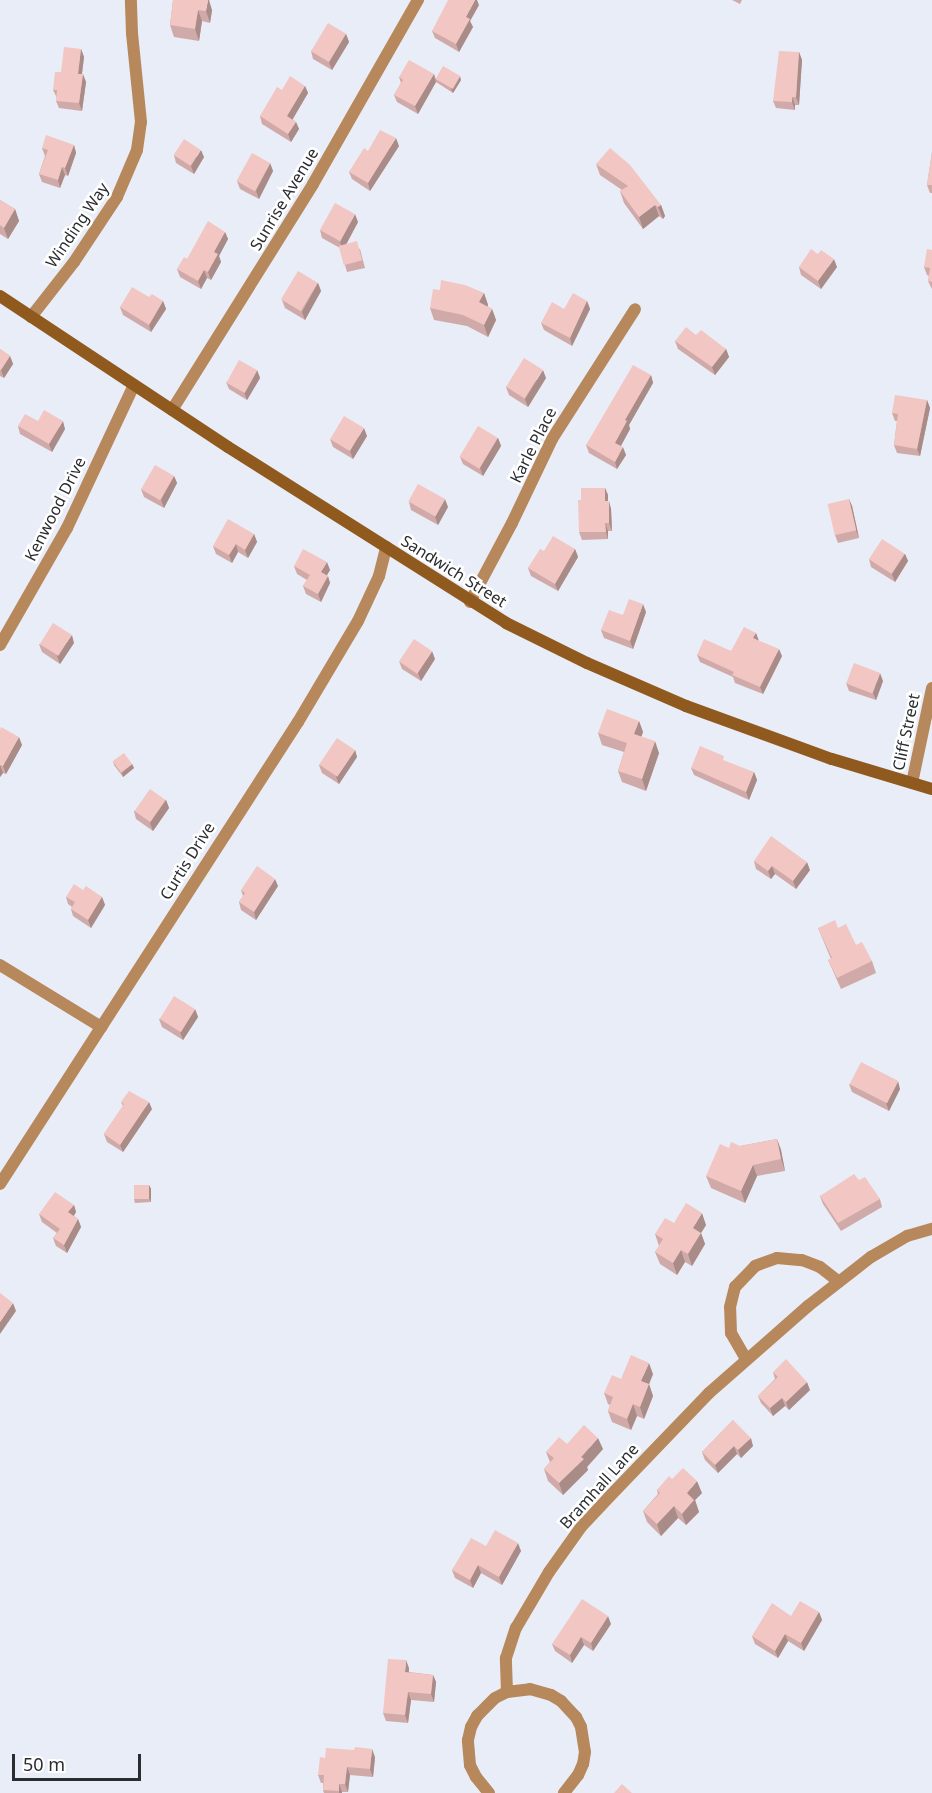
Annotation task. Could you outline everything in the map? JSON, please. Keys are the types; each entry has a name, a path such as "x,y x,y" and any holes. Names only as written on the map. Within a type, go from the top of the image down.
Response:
{"street":[{"name":"Winding Way","path":"31,317 74,262 108,212 126,180 136,150 141,122 131,0"},
{"name":"Sunrise Avenue","path":"172,410 272,252 418,0"},
{"name":"Sandwich Street","path":"0,296 470,602 579,659 686,706 796,747 932,789"},
{"name":"Karle Place","path":"470,602 552,440 635,309"},
{"name":"Kenwood Drive","path":"0,645 67,528 134,385"},
{"name":"Curtis Drive","path":"0,1184 298,722 358,621 380,576 386,547"},
{"name":"Cliff Street","path":"912,783 932,688"},
{"path":"0,964 101,1028"},
{"name":"Bramhall Lane","path":"507,1692 506,1658 516,1628 549,1572 574,1536 674,1429 746,1359 872,1257 908,1236 932,1229"},
{"path":"746,1359 731,1333 730,1307 735,1287 755,1266 777,1258 802,1260 820,1267 839,1282"},
{"path":"489,1793 470,1765 468,1740 477,1716 490,1702 507,1692 530,1689 541,1691 561,1701 576,1717 584,1739 585,1752 578,1775 564,1793"}],"building":[{"path":"173,0 208,0 206,11 198,10 195,29 170,25"},
{"path":"448,0 475,0 466,17 470,19 456,44 432,31"},
{"path":"328,23 346,34 329,62 311,51"},
{"path":"64,47 81,49 78,74 83,74 79,103 56,101 57,90 53,90 55,72 61,72"},
{"path":"779,51 799,52 796,97 792,97 792,102 773,101"},
{"path":"409,60 434,74 415,106 394,95 403,80 399,77"},
{"path":"443,66 460,76 453,89 436,79"},
{"path":"290,76 305,86 287,116 296,122 288,134 260,116 277,87 282,90"},
{"path":"380,130 396,138 368,183 349,172 364,148 368,151"},
{"path":"46,135 74,145 58,180 39,174 48,150 42,148"},
{"path":"184,139 201,150 190,166 174,155"},
{"path":"610,148 630,165 661,205 658,207 655,205 639,217 620,191 628,186 596,164"},
{"path":"932,152 932,185 927,185"},
{"path":"252,153 270,163 255,191 236,181"},
{"path":"0,200 15,209 4,228 0,225"},
{"path":"335,203 355,214 340,241 320,230"},
{"path":"208,221 225,232 214,252 218,254 208,272 204,270 198,281 177,269 184,257 187,259"},
{"path":"357,241 362,260 344,265 339,246"},
{"path":"811,249 818,254 821,250 834,259 818,281 799,267"},
{"path":"927,249 932,250 932,282 928,281 930,268 924,267"},
{"path":"298,271 318,283 301,311 281,299"},
{"path":"441,280 465,285 484,293 479,302 492,309 484,325 463,315 430,308 433,289 440,290"},
{"path":"132,287 149,297 152,294 163,301 149,325 120,307"},
{"path":"573,293 587,301 570,338 541,323 552,302 564,309"},
{"path":"686,327 696,335 701,330 726,349 712,367 675,341"},
{"path":"0,349 10,356 1,370 0,370"},
{"path":"524,358 543,370 525,398 506,387"},
{"path":"239,360 257,370 245,393 226,383"},
{"path":"633,365 651,375 625,420 627,421 615,443 623,447 615,462 586,445"},
{"path":"895,395 927,400 917,449 894,445 898,414 892,413"},
{"path":"44,410 63,421 49,444 18,426 25,414 38,421"},
{"path":"344,416 364,428 350,451 330,439"},
{"path":"478,426 498,438 479,469 459,457"},
{"path":"155,465 174,476 160,500 141,489"},
{"path":"418,484 445,499 435,517 408,501"},
{"path":"581,488 605,488 605,501 609,501 609,523 605,523 606,532 579,532 578,500 581,500"},
{"path":"849,499 856,530 835,535 828,504"},
{"path":"228,519 254,534 245,550 236,544 229,555 213,546"},
{"path":"553,536 575,549 555,584 528,568 540,549 544,551"},
{"path":"882,539 905,554 892,574 869,559"},
{"path":"303,549 327,562 321,572 328,576 318,594 303,586 310,575 294,566"},
{"path":"629,599 643,604 630,641 601,630 609,610 623,615"},
{"path":"53,623 72,635 58,656 40,644"},
{"path":"744,627 756,633 753,638 779,649 760,687 732,675 734,672 697,655 704,639 731,651"},
{"path":"414,639 432,651 417,674 399,661"},
{"path":"854,663 880,673 872,694 846,684"},
{"path":"607,709 639,721 634,734 655,741 642,779 618,771 627,743 598,733"},
{"path":"1,727 19,737 3,766 0,765"},
{"path":"337,738 355,750 337,777 319,765"},
{"path":"700,746 724,756 723,760 754,772 746,792 691,768"},
{"path":"124,753 132,764 121,773 113,761"},
{"path":"150,789 166,800 150,822 135,811"},
{"path":"771,836 807,862 793,881 772,866 768,871 754,861"},
{"path":"257,866 275,879 254,912 239,902 245,893 241,890"},
{"path":"74,884 83,890 86,886 102,897 88,920 71,909 75,902 66,897"},
{"path":"835,920 838,928 846,924 856,945 862,942 872,961 837,978 828,960 832,958 818,928"},
{"path":"174,996 195,1009 181,1032 160,1019"},
{"path":"861,1062 898,1081 887,1103 850,1084"},
{"path":"129,1091 149,1102 120,1145 104,1134 124,1104 121,1102"},
{"path":"777,1139 781,1159 753,1165 741,1191 706,1176 720,1144 729,1148 731,1142 740,1146"},
{"path":"854,1174 859,1180 865,1177 880,1199 838,1223 820,1196"},
{"path":"134,1185 149,1185 149,1199 134,1199"},
{"path":"55,1192 74,1205 68,1212 78,1219 64,1245 53,1238 60,1229 39,1214"},
{"path":"686,1203 702,1213 693,1228 701,1233 688,1254 681,1250 673,1263 655,1252 663,1239 655,1234 665,1218 674,1223"},
{"path":"0,1293 13,1303 0,1322"},
{"path":"631,1355 649,1363 641,1381 649,1384 640,1407 633,1404 627,1419 608,1411 613,1397 604,1393 612,1375 621,1379"},
{"path":"786,1359 807,1382 786,1402 782,1398 770,1408 758,1396 778,1377 773,1372"},
{"path":"733,1420 751,1438 738,1450 734,1446 715,1465 702,1452"},
{"path":"584,1425 598,1438 581,1457 584,1459 559,1483 544,1469 554,1458 546,1452 559,1437 567,1444"},
{"path":"683,1468 697,1481 687,1493 694,1500 682,1514 674,1506 657,1524 643,1511 660,1493 657,1490 669,1476 672,1479"},
{"path":"495,1530 518,1543 499,1577 478,1565 470,1580 452,1570 471,1538 486,1546"},
{"path":"582,1599 608,1616 591,1643 581,1637 570,1655 552,1644"},
{"path":"800,1601 819,1612 801,1643 785,1634 775,1651 752,1636 772,1603 791,1616"},
{"path":"388,1659 406,1660 405,1672 433,1675 431,1694 408,1692 405,1715 383,1713"},
{"path":"355,1747 372,1749 370,1769 347,1767 345,1784 339,1784 339,1791 323,1790 324,1775 318,1775 320,1757 325,1758 326,1748 354,1750"},
{"path":"622,1784 632,1793 614,1793"}]}
